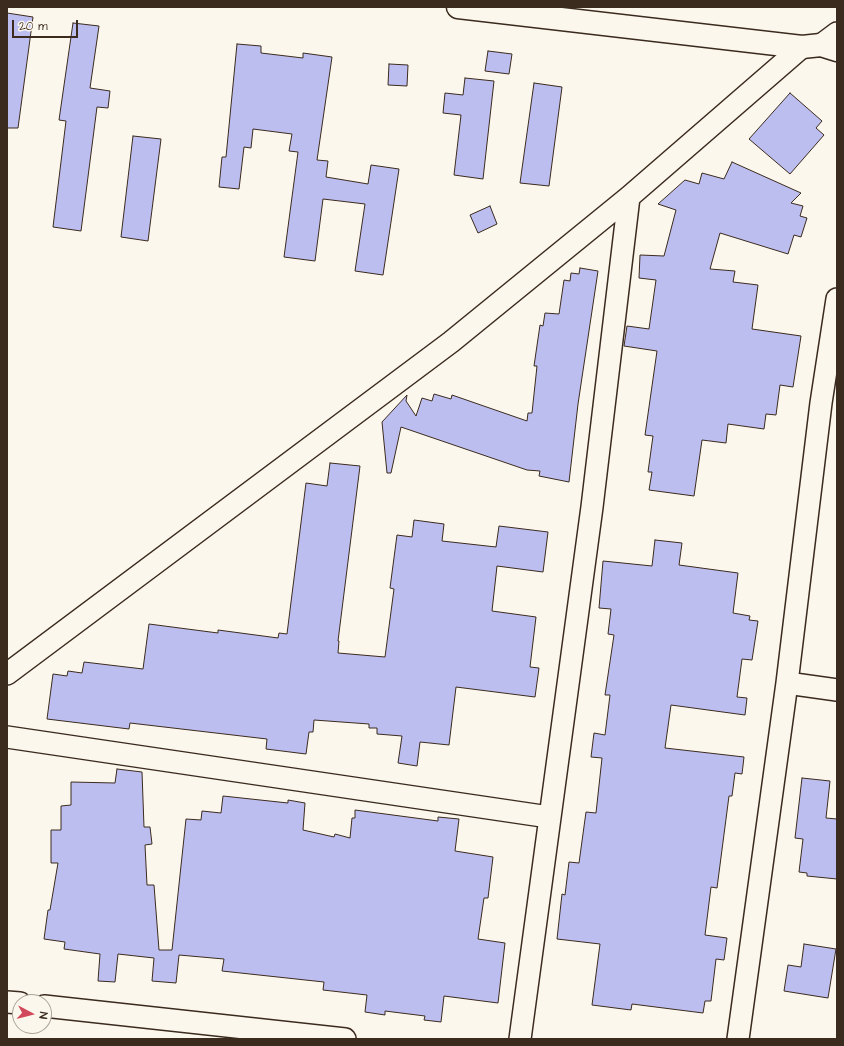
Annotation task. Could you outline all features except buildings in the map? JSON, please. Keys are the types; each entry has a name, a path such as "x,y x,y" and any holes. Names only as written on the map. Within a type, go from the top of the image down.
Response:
{"street":[{"path":"458,7 824,44"},
{"path":"12,666 451,342 629,197 824,44"},
{"path":"520,1039 592,507 629,197"},
{"path":"738,1039 787,683 829,404 837,299"},
{"path":"787,683 837,690"},
{"path":"7,737 549,817"},
{"path":"52,1007 345,1039"}]}
